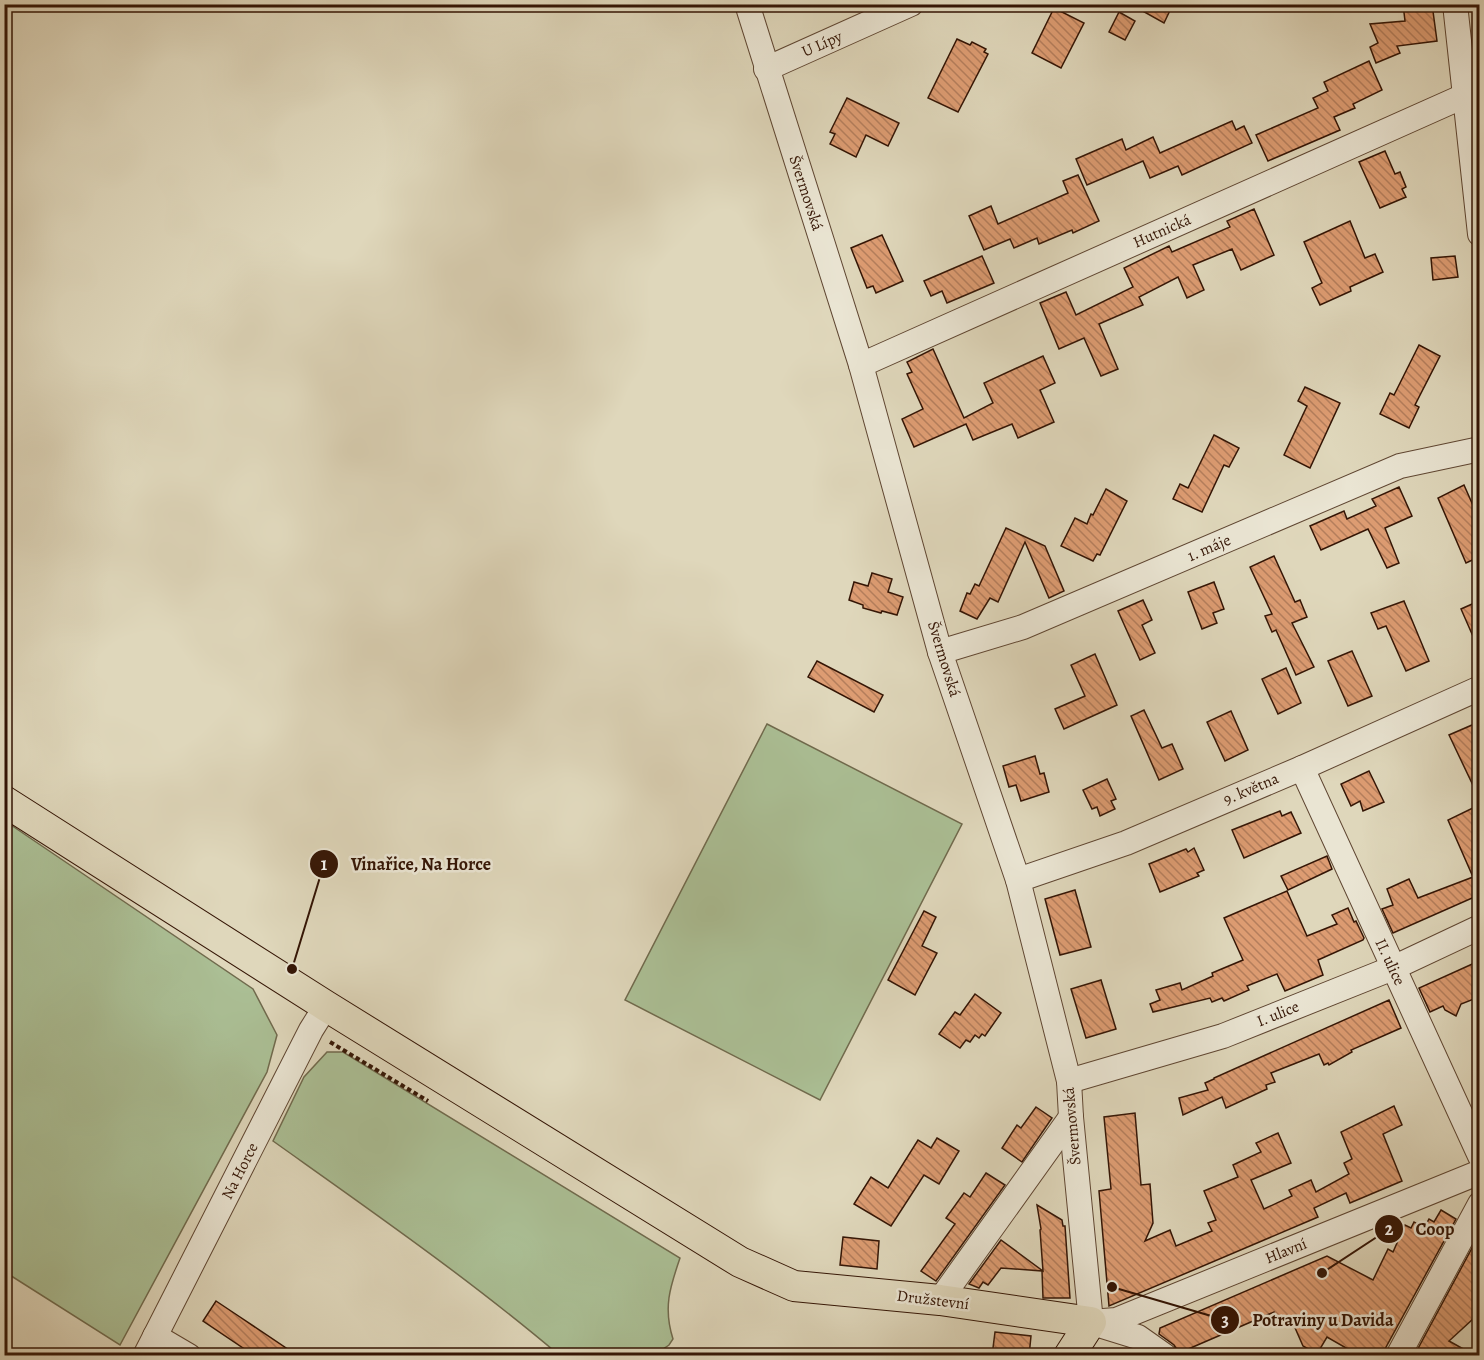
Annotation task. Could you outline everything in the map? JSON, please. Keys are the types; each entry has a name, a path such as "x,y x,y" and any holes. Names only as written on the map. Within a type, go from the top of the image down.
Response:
{"main road":[{"name":"Družstevní","path":"4,801 326,1006 740,1262 794,1286 940,1300 1091,1322"},
{"path":"1069,1356 1091,1322"}],"street":[{"name":"Švermovská","path":"747,4 861,365 940,652 1018,880 1069,1081 1091,1322"},
{"name":"U Lípy","path":"766,69 911,4"},
{"path":"1455,4 1479,234"},
{"name":"Hutnická","path":"861,365 1464,96"},
{"name":"1. máje","path":"940,652 1023,627 1400,466 1479,449"},
{"name":"9. května","path":"1018,880 1126,843 1302,768 1479,688"},
{"name":"II. ulice","path":"1302,768 1479,1156"},
{"name":"I. ulice","path":"1069,1081 1222,1036 1393,968 1479,927"},
{"name":"Na Horce","path":"189,1356 150,1346 311,1030 326,1006"},
{"path":"940,1300 1071,1118"},
{"name":"Hlavní","path":"1091,1322 1116,1320 1479,1172"},
{"path":"1398,1356 1479,1204"},
{"path":"1091,1322 1138,1337 1165,1356"}],"green space":[{"path":"767,724 962,824 820,1100 625,1000"},
{"path":"5,821 253,989 277,1035 267,1072 120,1345 5,1272"},
{"path":"327,1052 343,1052 680,1258 669,1298 668,1317 673,1339 669,1345 654,1355 559,1355 454,1272 273,1141 304,1077"}],"building":[{"path":"1130,4 1173,4 1164,23"},
{"path":"1403,4 1432,4 1437,41 1397,46 1400,53 1376,63 1370,47 1378,43 1370,24 1405,21"},
{"path":"1054,8 1084,23 1061,68 1032,53"},
{"path":"1119,12 1135,21 1125,40 1109,32"},
{"path":"957,39 970,45 972,42 986,49 984,52 988,54 958,112 928,98"},
{"path":"1369,61 1382,90 1353,104 1355,108 1334,117 1340,130 1268,161 1256,135 1318,108 1313,98 1328,91 1324,82"},
{"path":"847,98 899,123 888,146 866,135 856,157 830,144 835,134 830,132"},
{"path":"1232,121 1236,130 1244,126 1252,143 1182,175 1178,166 1150,178 1143,161 1087,185 1076,159 1122,139 1126,150 1153,137 1160,153"},
{"path":"1385,151 1395,174 1400,172 1406,187 1402,189 1406,197 1380,208 1359,162"},
{"path":"1078,175 1099,221 1073,233 1072,230 1039,244 1037,238 1014,248 1010,239 984,250 969,216 991,206 998,224 1068,193 1063,181"},
{"path":"1254,209 1274,255 1241,270 1232,249 1193,265 1204,290 1187,298 1178,277 1139,297 1143,305 1099,324 1118,369 1101,376 1084,338 1059,349 1040,303 1066,292 1076,315 1133,287 1124,268 1169,246 1172,252 1230,227 1227,221"},
{"path":"1350,221 1365,258 1375,254 1383,272 1350,287 1351,291 1320,305 1312,288 1322,283 1304,242"},
{"path":"882,235 903,281 876,293 873,286 867,288 851,248"},
{"path":"982,256 994,283 947,303 942,291 931,296 924,281"},
{"path":"1455,256 1458,277 1433,280 1431,258"},
{"path":"1419,345 1440,356 1415,405 1419,407 1409,428 1380,414 1390,393 1394,395"},
{"path":"933,349 964,418 993,403 984,383 1043,356 1055,383 1040,390 1054,422 1018,438 1012,424 973,440 966,424 914,447 902,419 923,409 907,374 912,372 907,362"},
{"path":"1305,387 1340,403 1310,468 1284,455 1307,406 1298,401"},
{"path":"1214,435 1239,448 1229,467 1224,465 1202,512 1173,499 1180,484 1188,488"},
{"path":"1464,485 1479,519 1479,557 1466,563 1438,498"},
{"path":"1399,487 1412,516 1385,528 1399,563 1387,568 1368,529 1321,550 1310,526 1344,511 1347,519 1376,506 1372,499"},
{"path":"1106,489 1127,501 1100,555 1097,554 1093,561 1061,546 1075,518 1087,524"},
{"path":"1006,528 1045,546 1064,591 1049,598 1025,542 998,602 990,598 977,619 960,611 967,593 970,594 975,584 979,586"},
{"path":"1274,556 1295,602 1300,600 1307,617 1292,623 1314,667 1296,675 1276,630 1272,632 1265,616 1272,614 1250,567"},
{"path":"872,573 892,579 888,592 903,597 897,615 863,608 863,605 849,600 854,582 868,586"},
{"path":"1214,582 1224,609 1213,613 1217,623 1202,629 1188,592"},
{"path":"1143,600 1152,620 1142,625 1155,653 1140,660 1118,611"},
{"path":"1404,601 1429,661 1406,671 1386,626 1378,629 1371,613"},
{"path":"1479,601 1479,650 1461,609"},
{"path":"1352,651 1372,696 1348,706 1328,661"},
{"path":"1095,654 1117,705 1064,729 1055,709 1085,696 1071,665"},
{"path":"817,661 883,695 874,712 808,677"},
{"path":"1286,668 1301,703 1278,714 1262,679"},
{"path":"1144,710 1162,748 1172,744 1183,769 1159,780 1131,716"},
{"path":"1231,711 1248,750 1225,761 1207,722"},
{"path":"1479,722 1479,798 1449,735"},
{"path":"1035,756 1040,774 1044,773 1049,792 1021,801 1016,785 1009,787 1003,766"},
{"path":"1369,771 1384,802 1363,811 1360,801 1351,806 1341,784"},
{"path":"1107,779 1116,799 1111,801 1115,809 1100,816 1097,807 1092,809 1083,790"},
{"path":"1479,805 1479,895 1393,933 1382,909 1393,905 1387,889 1409,879 1418,898 1473,877 1448,820"},
{"path":"1280,811 1282,816 1291,812 1301,833 1244,858 1232,830"},
{"path":"1194,848 1204,870 1197,873 1199,876 1160,892 1149,864"},
{"path":"1327,856 1332,869 1288,890 1281,876"},
{"path":"1075,890 1091,947 1060,955 1045,899"},
{"path":"1287,891 1307,936 1337,924 1332,915 1348,908 1363,940 1318,960 1323,975 1285,991 1277,974 1247,986 1249,990 1224,1001 1222,998 1212,1002 1210,998 1153,1012 1150,1004 1160,1000 1156,990 1180,983 1182,990 1213,976 1212,973 1243,960 1224,918"},
{"path":"924,911 936,917 922,946 937,953 915,995 888,980"},
{"path":"1479,961 1479,997 1461,1004 1456,1016 1445,1010 1443,1006 1430,1012 1419,988"},
{"path":"1101,980 1116,1029 1086,1038 1071,989"},
{"path":"975,994 1001,1013 985,1036 982,1034 979,1038 975,1035 970,1042 966,1040 960,1048 939,1034 955,1012 960,1015"},
{"path":"1389,1000 1401,1028 1351,1050 1352,1052 1329,1065 1328,1063 1324,1065 1319,1054 1271,1073 1275,1082 1266,1085 1267,1089 1226,1108 1222,1097 1183,1115 1179,1098 1208,1090 1205,1083"},
{"path":"1394,1106 1402,1125 1383,1134 1402,1181 1350,1203 1346,1193 1314,1208 1318,1217 1109,1306 1099,1191 1111,1189 1104,1117 1135,1113 1141,1185 1150,1184 1153,1223 1145,1241 1170,1230 1176,1246 1212,1231 1208,1223 1216,1220 1204,1191 1238,1177 1233,1165 1261,1152 1256,1143 1278,1133 1291,1163 1251,1180 1264,1209 1292,1196 1289,1190 1311,1180 1316,1192 1349,1174 1344,1163 1352,1159 1341,1132"},
{"path":"1036,1107 1052,1118 1022,1162 1002,1148 1017,1125 1021,1128"},
{"path":"937,1138 959,1151 939,1184 924,1175 891,1226 854,1204 871,1177 888,1188 918,1140 931,1148"},
{"path":"986,1173 1005,1185 936,1281 921,1271 955,1224 946,1218 964,1193 970,1197"},
{"path":"1037,1205 1062,1220 1065,1226 1070,1298 1043,1298 1042,1271 1001,1268 988,1285 983,1282 979,1288 969,1284 1001,1240 1043,1271 1041,1229"},
{"path":"1441,1210 1456,1219 1385,1349 1384,1356 1360,1356 1327,1337 1317,1354 1303,1346 1292,1321 1279,1326 1274,1312 1179,1353 1174,1345 1159,1334 1160,1328 1327,1256 1373,1280 1388,1249 1393,1252 1405,1225 1411,1228 1414,1222 1424,1228 1429,1219 1434,1222"},
{"path":"1479,1235 1479,1308 1474,1318 1449,1341 1476,1356 1414,1356"},
{"path":"843,1237 879,1241 877,1269 840,1265"},
{"path":"216,1301 298,1356 255,1356 203,1321"},
{"path":"995,1332 1031,1336 1029,1356 992,1356"}],"place":[{"name":"Vinařice, Na Horce","path":"292,969"},
{"name":"Coop","path":"1322,1273"},
{"name":"Potraviny u Davida","path":"1112,1287"}]}
